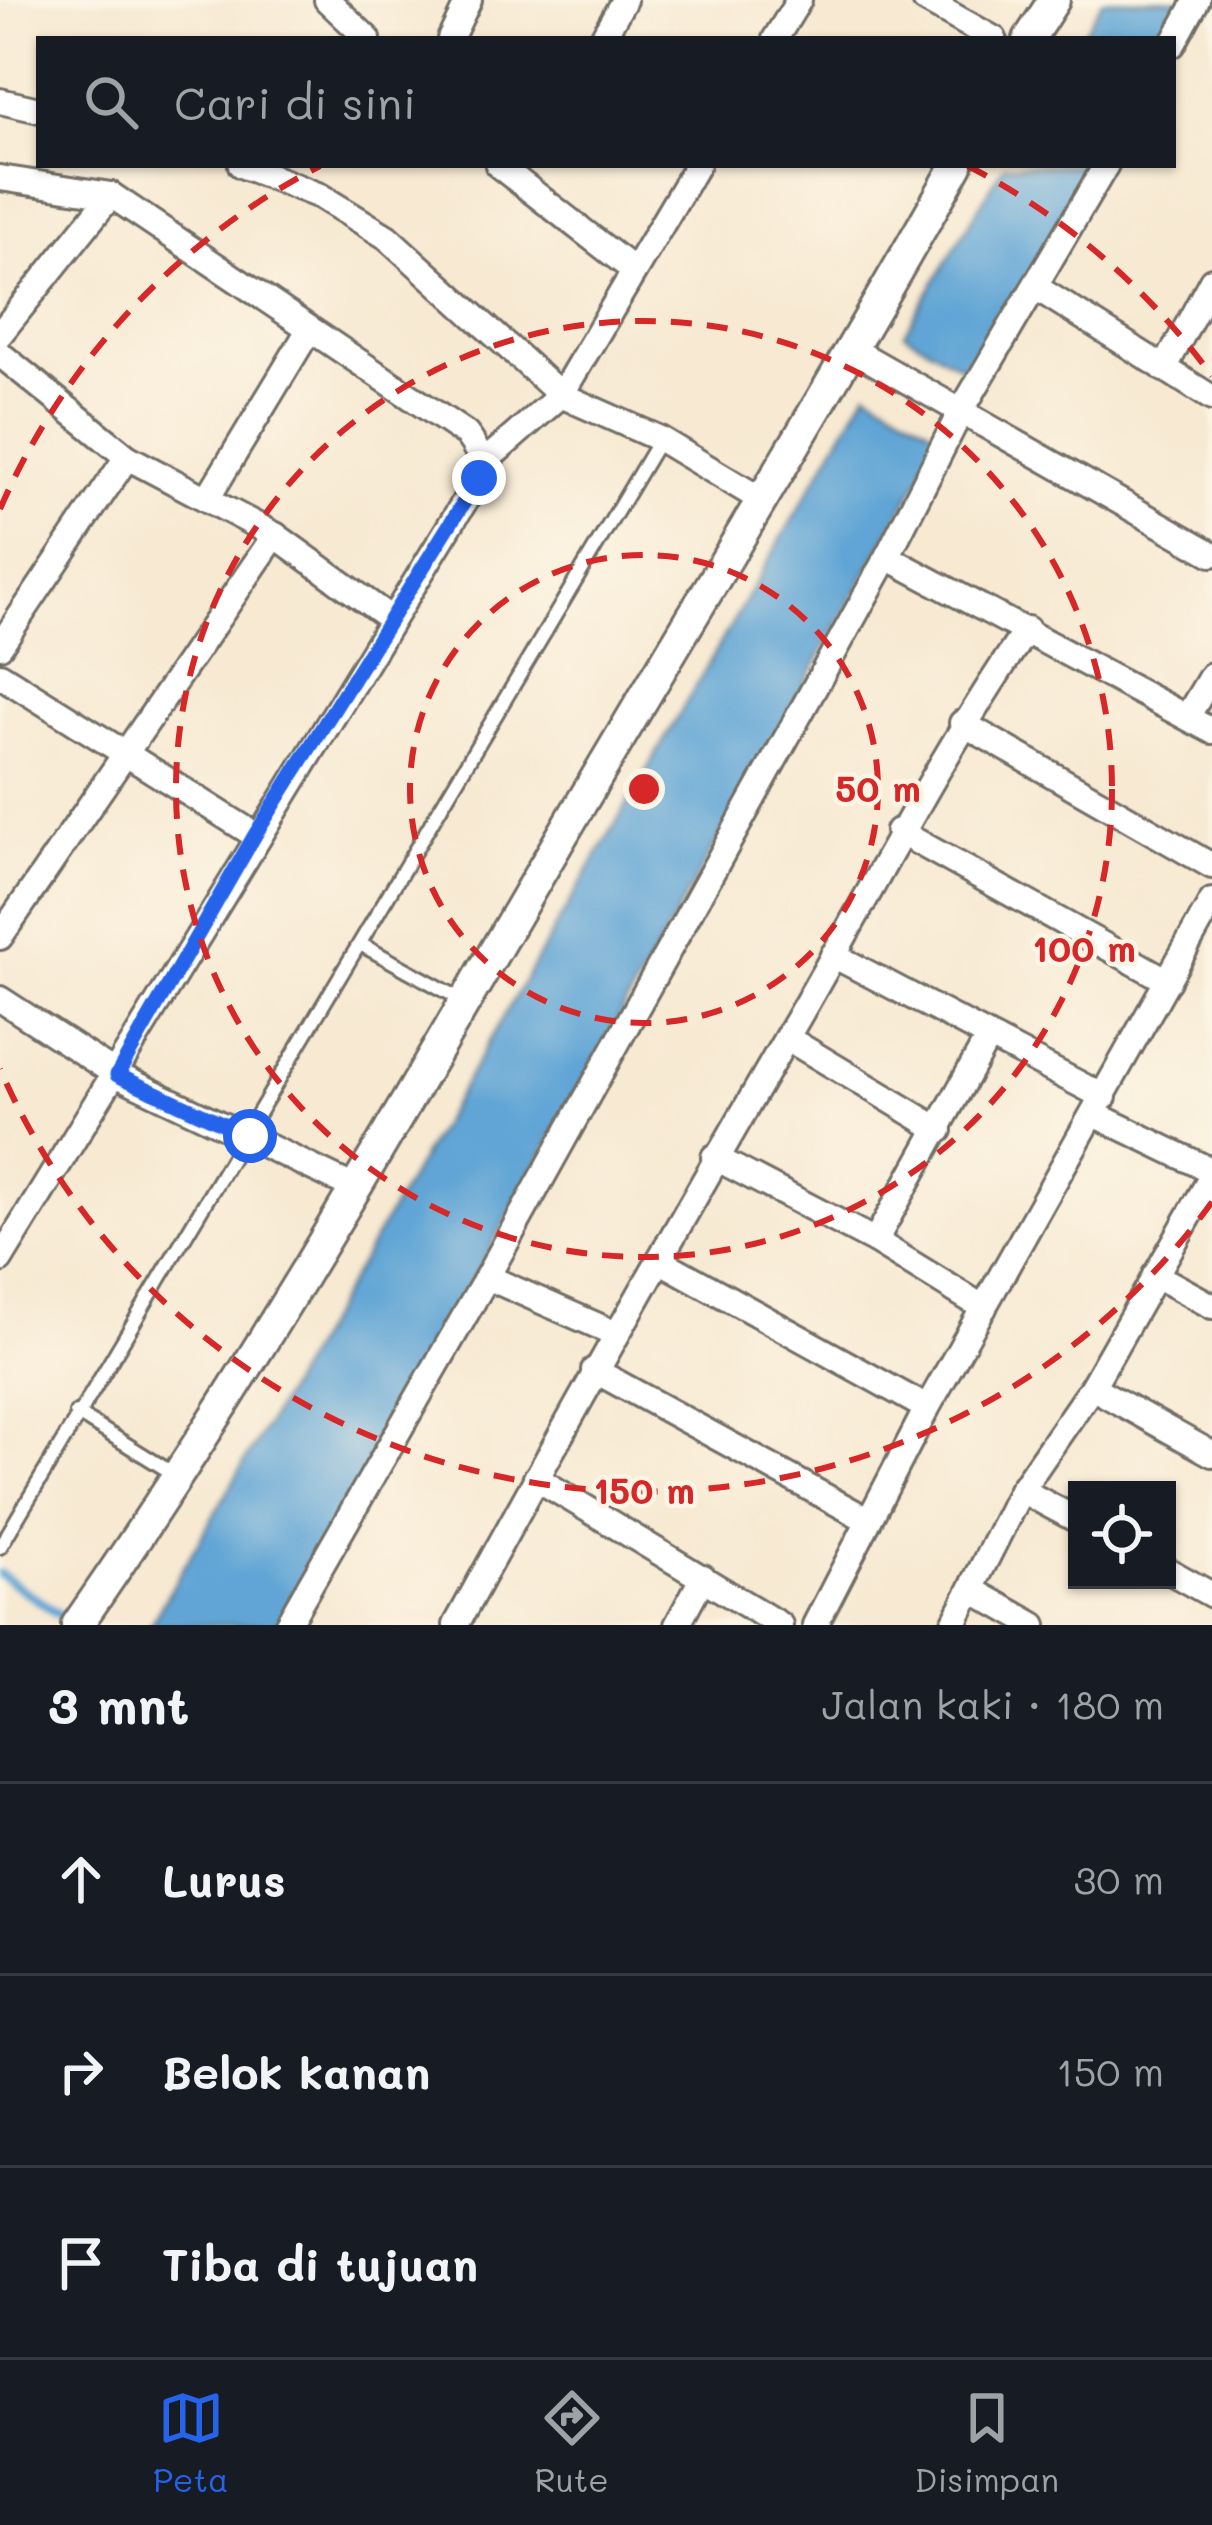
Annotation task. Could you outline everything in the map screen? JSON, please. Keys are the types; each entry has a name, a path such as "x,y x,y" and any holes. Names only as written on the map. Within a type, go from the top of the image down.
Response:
{"street":[{"path":"327,0 365,36"},
{"path":"451,36 469,0"},
{"path":"604,36 624,0"},
{"path":"777,36 799,0"},
{"path":"925,0 989,36"},
{"path":"1030,36 1054,0"},
{"path":"1176,39 1198,0"},
{"path":"0,101 36,109"},
{"path":"249,168 320,196 387,237 561,395 660,440 760,499"},
{"path":"481,465 520,436 561,395 695,168"},
{"path":"86,1613 355,1189 760,499 853,350 955,168"},
{"path":"287,1625 488,1277 887,557 960,413 1104,168"},
{"path":"525,175 632,268"},
{"path":"0,178 111,195 466,434 478,448 481,465 479,478 255,835 117,1075 0,1260"},
{"path":"0,334 111,195"},
{"path":"1164,369 1212,280"},
{"path":"1037,288 1212,398"},
{"path":"207,499 309,330"},
{"path":"853,350 1212,554"},
{"path":"0,355 127,457 275,536 391,619"},
{"path":"0,646 127,457"},
{"path":"0,937 120,755 275,536"},
{"path":"887,557 1212,731"},
{"path":"456,1625 614,1333 787,1038 898,831 962,723 1028,629"},
{"path":"0,675 120,755 255,835"},
{"path":"1187,717 1212,675"},
{"path":"962,723 1212,866"},
{"path":"898,831 1168,981"},
{"path":"815,1625 927,1408 1212,901"},
{"path":"833,955 988,1038 1212,1174 1092,1387 1021,1490 952,1625"},
{"path":"0,999 117,1075 355,1189"},
{"path":"787,1038 940,1130"},
{"path":"875,1241 988,1038"},
{"path":"715,1157 875,1241 984,1308"},
{"path":"658,1260 927,1408"},
{"path":"1155,1275 1212,1306"},
{"path":"488,1277 614,1333"},
{"path":"595,1370 868,1520"},
{"path":"1092,1387 1212,1454"},
{"path":"536,1478 780,1625"},
{"path":"1021,1490 1068,1515"},
{"path":"1176,1575 1212,1595"},
{"path":"677,1625 703,1577"},
{"path":"971,1590 1034,1625"}],"lane":[{"path":"0,1546 76,1413 250,1136 660,440"},
{"path":"362,945 465,1001"},
{"path":"76,1413 175,1474"}],"water":[{"path":"1103,0 1194,0 1174,36 1082,36"},
{"path":"1002,168 1098,168 980,378 904,333"},
{"path":"867,391 943,436 280,1625 150,1625"}],"waterway":[{"path":"0,1574 70,1622"}],"route":[{"path":"250,1136 117,1075 255,835 479,478"}]}
